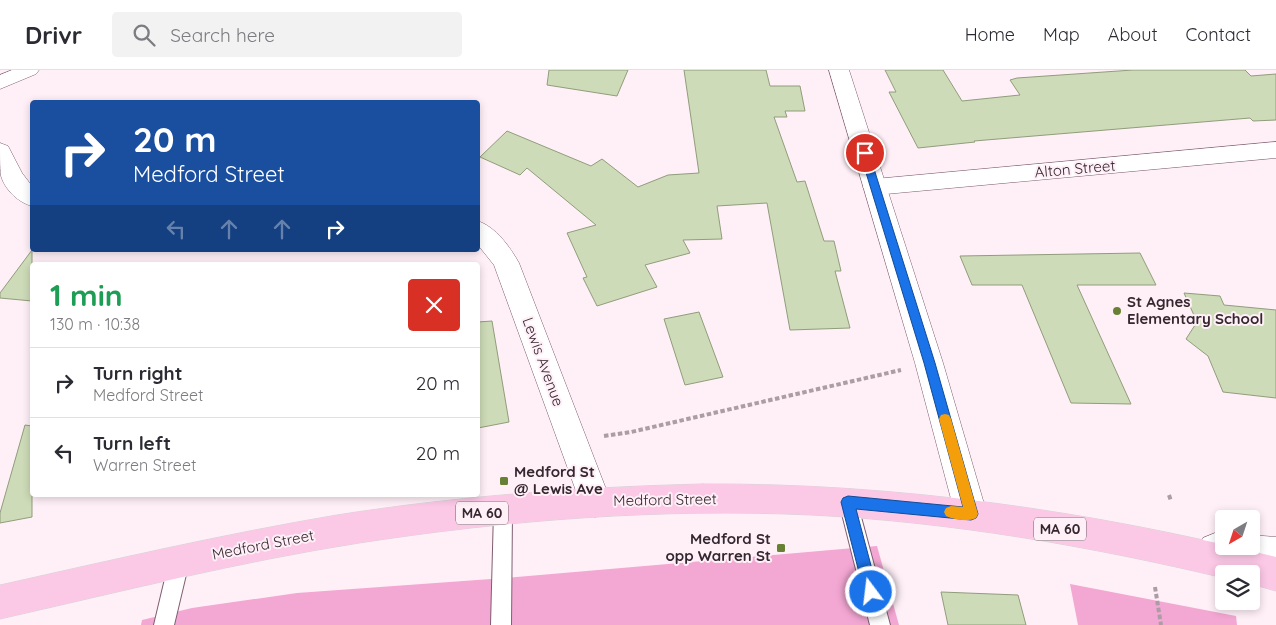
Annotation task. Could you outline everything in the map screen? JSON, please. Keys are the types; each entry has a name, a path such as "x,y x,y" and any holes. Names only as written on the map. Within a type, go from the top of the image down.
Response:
{"main road":[{"name":"Medford Street","path":"0,602 179,562 338,531 425,518 596,502 769,498 848,502 971,514 1149,546"},
{"name":"MA 60","path":"1149,546 1232,562 1276,574"}],"street":[{"path":"839,70 929,363 971,514"},
{"path":"0,83 24,71"},
{"name":"Alton Street","path":"875,187 1276,150"},
{"path":"0,151 12,179 30,197"},
{"name":"Lewis Avenue","path":"480,232 496,248 506,263 596,502"},
{"name":"Medford Street","path":"1149,546 1276,553"}],"lane":[{"path":"848,502 880,625"},
{"path":"501,625 503,511"},
{"path":"164,625 179,562"}],"path":[{"path":"597,437 631,432 901,370"},
{"path":"1168,495 1171,501"},
{"path":"1155,587 1161,625"}],"shaded area":[{"path":"877,546 899,625 141,625 142,620 192,608 297,593 505,578"},
{"path":"1070,584 1236,616 1237,625 1078,625"}],"building":[{"path":"549,70 628,70 617,96 547,85"},
{"path":"684,70 766,70 770,86 800,86 805,111 785,111 787,117 774,117 797,182 805,181 824,241 834,241 841,271 835,271 850,328 790,330 767,203 717,206 722,239 683,240 690,253 645,265 657,287 597,306 583,278 587,277 567,233 596,225 527,168 520,175 480,157 507,131 591,166 602,159 638,187 668,175 699,173"},
{"path":"885,70 943,70 962,101 1020,95 1010,80 1017,78 1133,70 1245,70 1251,76 1276,74 1276,120 1253,121 1250,118 974,141 918,148 889,92 896,92"},
{"path":"32,252 32,262 30,262 30,301 0,298 0,293"},
{"path":"1140,253 1156,285 1077,285 1131,404 1071,403 1022,285 972,285 960,256"},
{"path":"1184,293 1220,296 1224,305 1276,310 1276,398 1223,392 1208,356 1186,339 1197,322"},
{"path":"699,312 723,377 685,385 664,319"},
{"path":"492,321 509,422 480,428 480,322"},
{"path":"25,425 30,426 30,497 32,497 32,517 0,523 0,513"},
{"path":"941,592 1018,595 1026,625 948,625"}],"slow traffic":[{"path":"945,419 971,514 951,512"}],"place":[{"name":"St Agnes Elementary School","path":"1117,311"},
{"name":"Medford St @ Lewis Ave","path":"504,481"},
{"name":"Medford St opp Warren St","path":"781,548"}],"route":[{"path":"865,153 929,363 971,514 848,502 871,592"}]}
